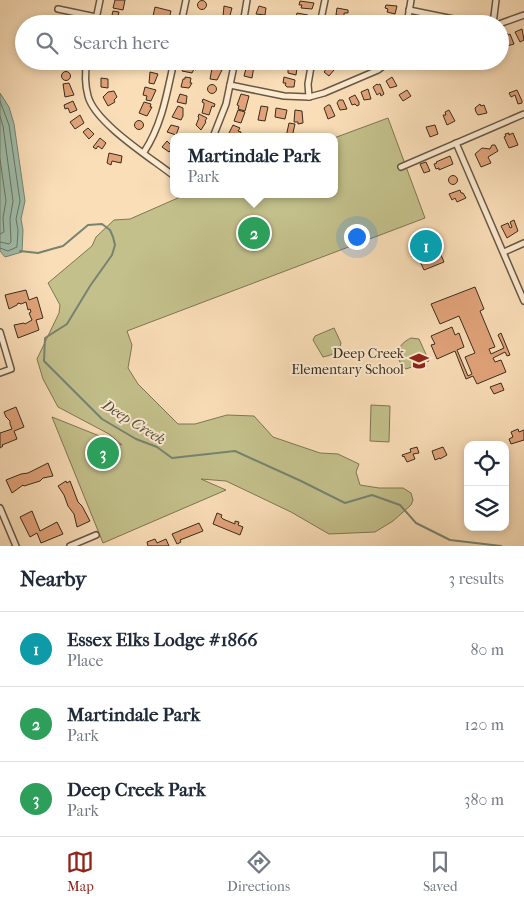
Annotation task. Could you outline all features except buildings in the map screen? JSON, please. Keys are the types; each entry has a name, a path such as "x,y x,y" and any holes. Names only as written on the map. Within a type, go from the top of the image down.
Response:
{"street":[{"path":"96,15 100,0"},
{"path":"183,15 186,0"},
{"path":"244,15 247,0"},
{"path":"322,15 325,0"},
{"path":"409,15 412,0"},
{"path":"494,15 496,0"},
{"path":"58,9 86,15"},
{"path":"410,10 434,15"},
{"path":"509,20 524,15"},
{"path":"87,70 86,88 96,113 115,131 170,173"},
{"path":"144,152 153,137 159,121 172,70"},
{"path":"215,133 223,115 233,70"},
{"path":"309,97 308,84 310,70"},
{"path":"230,85 284,96 309,97 324,93 378,70"},
{"path":"401,167 524,114"},
{"path":"456,143 524,301"},
{"path":"504,252 524,244"},
{"path":"0,332 11,369 0,373"},
{"path":"0,508 16,546"},
{"path":"70,546 96,535"}],"shaded area":[{"path":"388,118 425,218 127,331 132,345 128,368 138,384 178,424 195,424 227,415 254,416 273,437 320,453 338,454 359,464 356,472 360,485 379,488 403,488 411,493 413,500 411,505 393,521 375,532 329,534 291,512 226,481 201,479 226,490 103,543 52,417 122,445 109,434 58,407 43,379 37,359 59,313 60,305 48,283 92,246 96,237 114,220 130,219 178,198 338,198 338,137"},
{"path":"334,328 341,343 339,349 335,353 323,357 313,340 315,336"},
{"path":"411,338 419,339 429,361 406,369 399,360 398,352 402,344"},
{"path":"371,405 390,406 389,442 370,441"}],"water":[{"path":"0,93 9,107 14,124 25,201 21,219 23,230 22,252 5,257 0,251"}],"waterway":[{"name":"Deep Creek","path":"20,251 38,253 63,246 88,225 102,224 110,230 115,245 112,255 67,324 45,338 44,361 102,419 136,439 157,447 172,458 235,451 345,503 372,495 400,505 416,523 450,540 501,546"}],"place":[{"name":"Martindale Park","path":"254,233"},
{"name":"Essex Elks Lodge #1866","path":"426,246"},
{"name":"Deep Creek Elementary School","path":"419,361"},
{"name":"Deep Creek Park","path":"103,453"}]}
